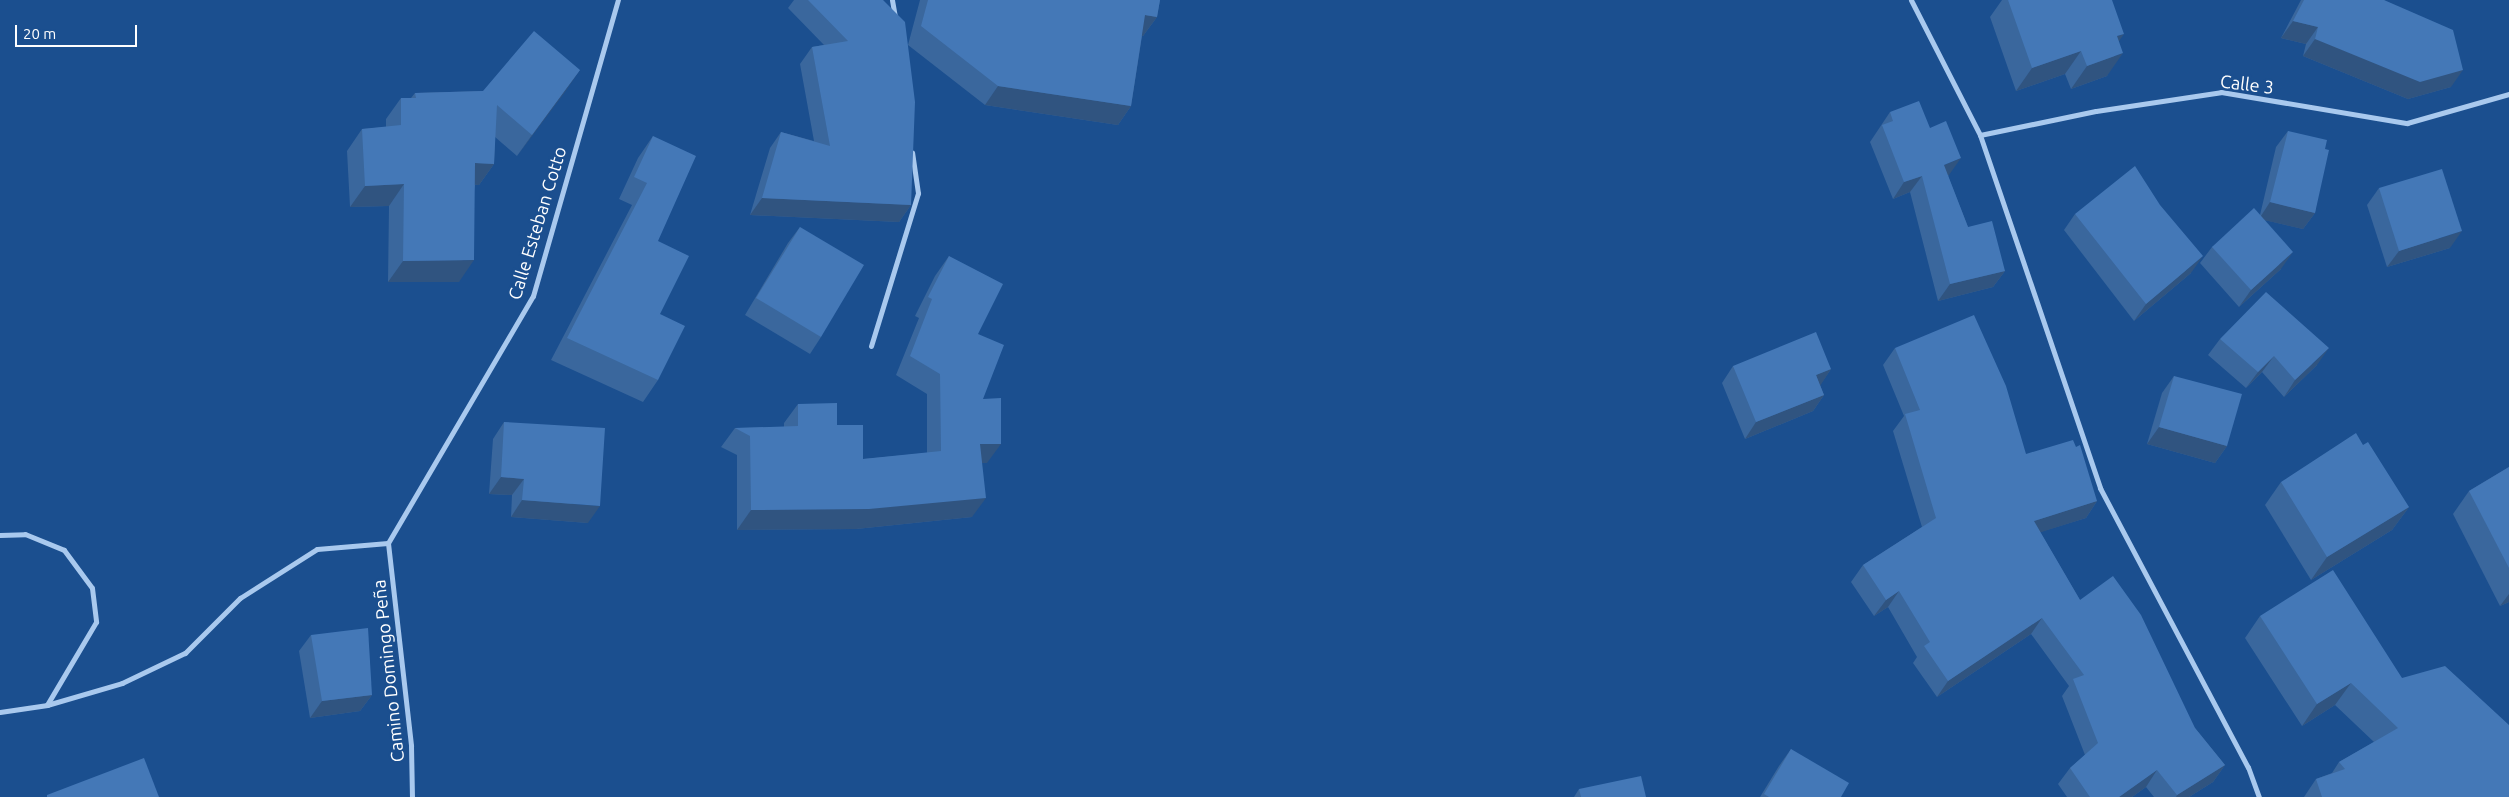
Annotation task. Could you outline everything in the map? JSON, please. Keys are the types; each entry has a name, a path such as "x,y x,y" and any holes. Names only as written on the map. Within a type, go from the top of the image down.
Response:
{"street":[{"name":"Calle Esteban Cotto","path":"388,543 533,296 618,0"},
{"path":"892,0 896,29"},
{"path":"1910,0 1980,135 2100,488 2248,767 2259,797"},
{"name":"Calle 3","path":"1980,135 2221,92 2407,123 2509,94"},
{"path":"871,346 918,192 912,144"},
{"path":"0,535 25,534 64,550 92,588 96,622 47,705"},
{"path":"0,712 47,705 122,683 185,653 240,598 317,549 388,543"},
{"name":"Camino Domingo Peña","path":"388,543 411,746 412,797"}],"building":[{"path":"808,0 883,0 905,22 915,102 911,205 762,198 781,132 830,146 812,47 848,41"},
{"path":"928,0 1160,0 1157,17 1145,15 1131,106 998,86 921,26"},
{"path":"2008,0 2112,0 2124,34 2117,36 2123,53 2087,66 2081,51 2032,68"},
{"path":"2304,0 2384,0 2453,30 2463,70 2420,82 2315,39 2318,27 2293,21"},
{"path":"534,31 580,70 532,135 497,105 494,164 475,163 474,260 403,261 404,184 365,186 362,129 401,125 401,98 416,98 415,93 483,91"},
{"path":"1919,101 1930,128 1946,121 1961,158 1944,165 1968,227 1992,221 2005,271 1950,284 1922,176 1904,182 1882,125 1893,121 1890,112"},
{"path":"2288,131 2327,140 2325,149 2329,150 2315,213 2270,202"},
{"path":"653,136 696,156 658,241 689,256 660,314 685,326 658,380 567,338 647,183 634,177"},
{"path":"2135,166 2160,205 2203,256 2146,304 2075,214"},
{"path":"2442,169 2462,231 2399,251 2379,188"},
{"path":"2254,208 2293,252 2251,290 2212,247"},
{"path":"800,227 864,265 821,337 756,298"},
{"path":"949,256 1003,284 978,334 1004,345 983,399 1001,398 1001,444 980,444 986,498 869,509 751,510 750,436 735,428 798,426 798,404 837,403 837,425 863,425 863,459 941,451 940,374 910,356 932,299 928,297"},
{"path":"2266,292 2329,348 2295,380 2274,356 2258,372 2220,339"},
{"path":"1974,315 2006,386 2026,454 2073,440 2076,447 2080,445 2097,501 2034,521 2080,600 2113,576 2141,615 2195,728 2225,765 2177,795 2157,770 2119,797 2090,797 2070,768 2098,743 2073,679 2084,675 2042,618 1948,681 1924,646 1930,642 1899,591 1886,600 1863,565 1936,518 1905,414 1920,410 1895,348"},
{"path":"1816,332 1831,369 1816,375 1824,395 1756,422 1733,366"},
{"path":"2174,376 2242,394 2227,446 2159,427"},
{"path":"504,422 605,428 600,506 522,500 524,479 501,477"},
{"path":"2356,433 2363,445 2368,442 2409,507 2327,557 2281,482"},
{"path":"2509,467 2509,568 2469,491"},
{"path":"2333,570 2402,678 2445,666 2509,725 2509,797 2322,797 2316,779 2345,769 2339,762 2398,728 2351,683 2317,704 2260,616"},
{"path":"368,628 372,695 322,701 311,635"},
{"path":"1791,749 1849,783 1841,797 1769,797 1764,794"},
{"path":"144,758 159,797 47,797 47,795"},
{"path":"1641,776 1646,797 1581,797 1579,789"}]}
